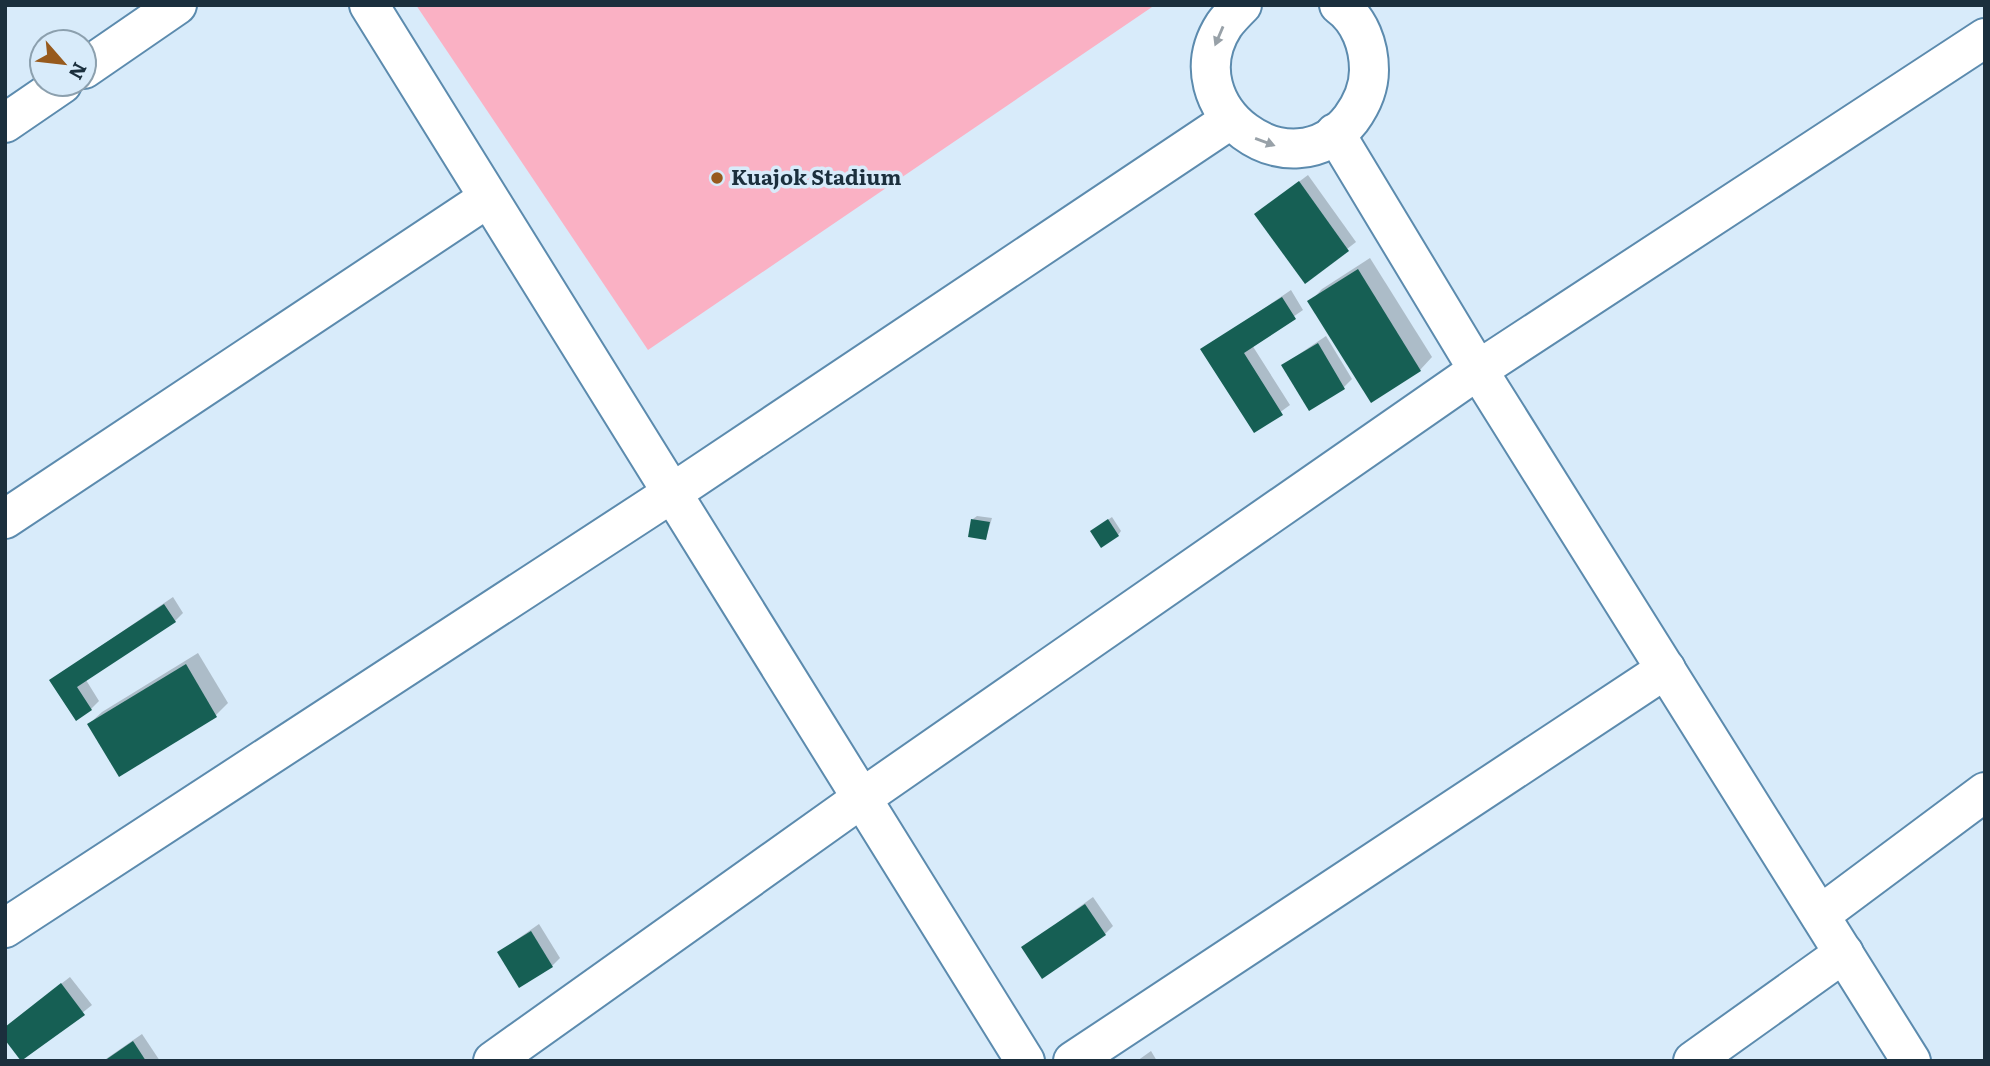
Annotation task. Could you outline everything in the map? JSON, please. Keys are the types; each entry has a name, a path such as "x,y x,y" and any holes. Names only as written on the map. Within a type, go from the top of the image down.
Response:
{"street":[{"path":"98,59 177,5"},
{"path":"369,5 1025,1061"},
{"path":"1242,5 1224,25 1213,61 1211,74 1217,98 1230,120 1249,136 1272,146 1297,148 1322,141 1343,128 1360,106 1369,81 1369,54 1359,11"},
{"path":"493,1061 862,798 1478,370 1985,38"},
{"path":"5,122 41,98"},
{"path":"5,928 672,494 1230,120"},
{"path":"1335,133 1478,370 1911,1061"},
{"path":"5,519 488,198"},
{"path":"1073,1061 1666,669"},
{"path":"1820,915 1985,792"},
{"path":"1693,1061 1844,953"}],"shaded area":[{"name":"Kuajok Stadium","path":"416,5 1155,5 648,350"}],"building":[{"path":"1299,181 1349,251 1305,284 1254,214"},
{"path":"1358,269 1421,371 1371,403 1307,301"},
{"path":"1282,297 1296,319 1244,353 1283,415 1254,433 1200,349"},
{"path":"1318,343 1345,389 1309,411 1281,365"},
{"path":"971,519 990,522 986,540 968,537"},
{"path":"1108,519 1119,536 1101,548 1090,531"},
{"path":"164,604 176,622 77,687 92,710 76,721 49,680"},
{"path":"186,664 217,717 119,777 87,724"},
{"path":"1085,904 1106,935 1042,979 1021,947"},
{"path":"531,931 553,967 519,988 497,952"},
{"path":"61,983 85,1015 21,1061 5,1040 5,1027"},
{"path":"133,1041 146,1061 104,1061"}],"place":[{"name":"Kuajok Stadium","path":"717,178"}]}
